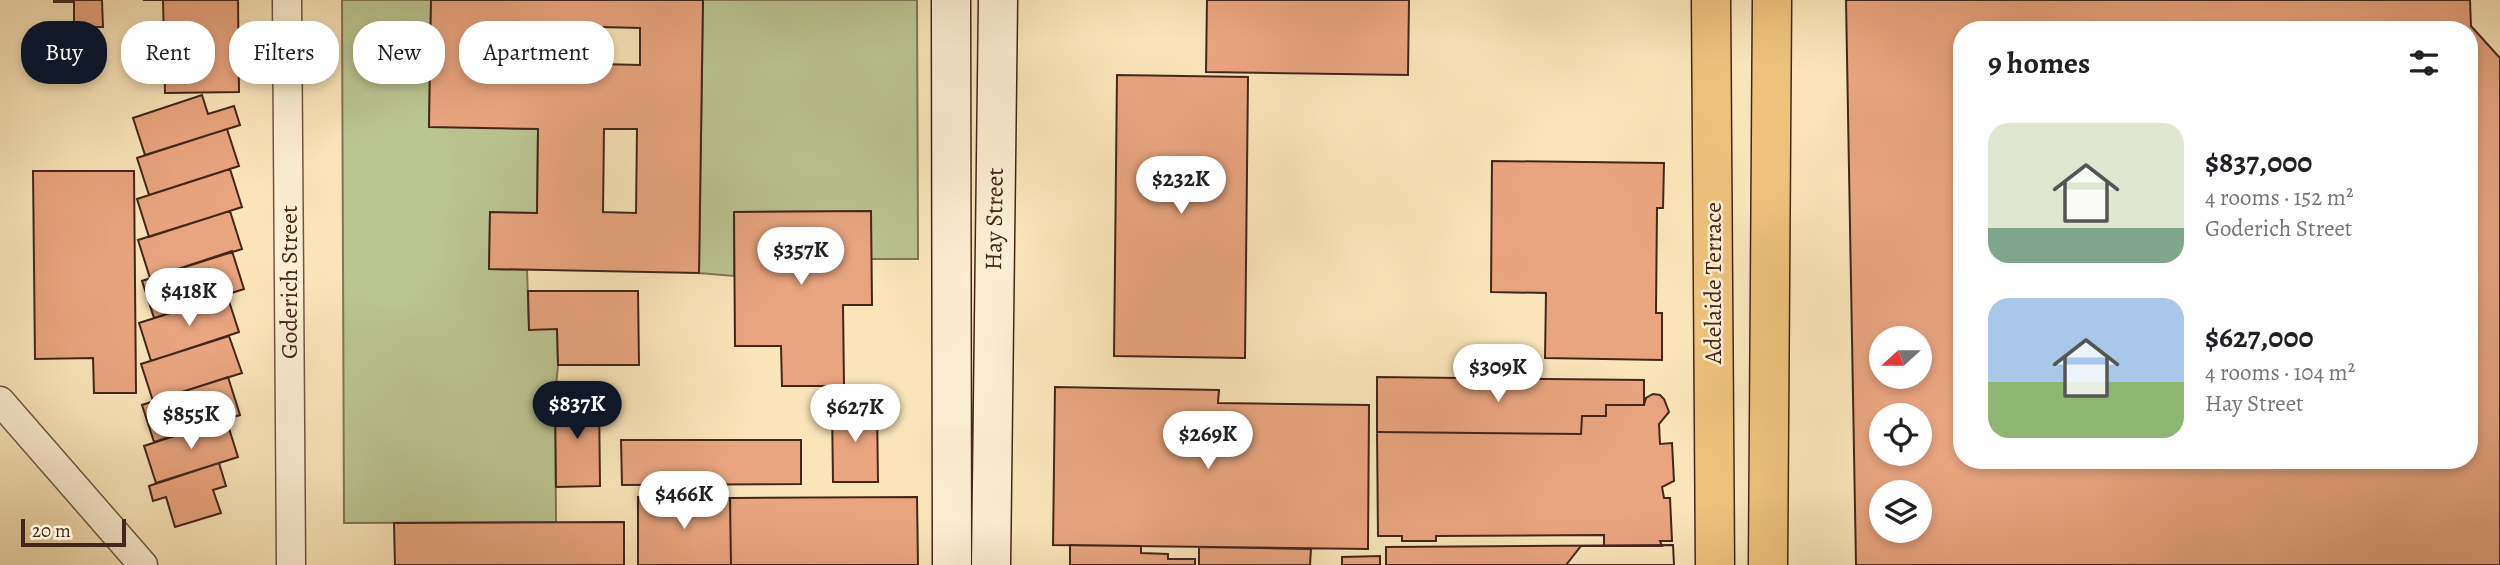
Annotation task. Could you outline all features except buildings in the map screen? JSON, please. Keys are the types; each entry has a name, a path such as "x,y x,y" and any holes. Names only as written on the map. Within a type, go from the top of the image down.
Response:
{"main road":[{"name":"Hay Street","path":"951,0 952,565"},
{"name":"Hay Street","path":"991,565 998,0"},
{"name":"Adelaide Terrace","path":"1711,0 1715,565"},
{"path":"1768,565 1772,0"}],"street":[{"name":"Goderich Street","path":"287,0 291,565"},
{"path":"0,401 143,565"}],"green space":[{"path":"342,0 431,0 431,21 353,21 353,84 430,84 429,126 538,129 537,213 490,212 489,269 527,270 529,329 557,329 556,522 344,523"},
{"path":"703,0 917,0 918,259 871,259 871,211 734,212 734,276 699,273"}]}
